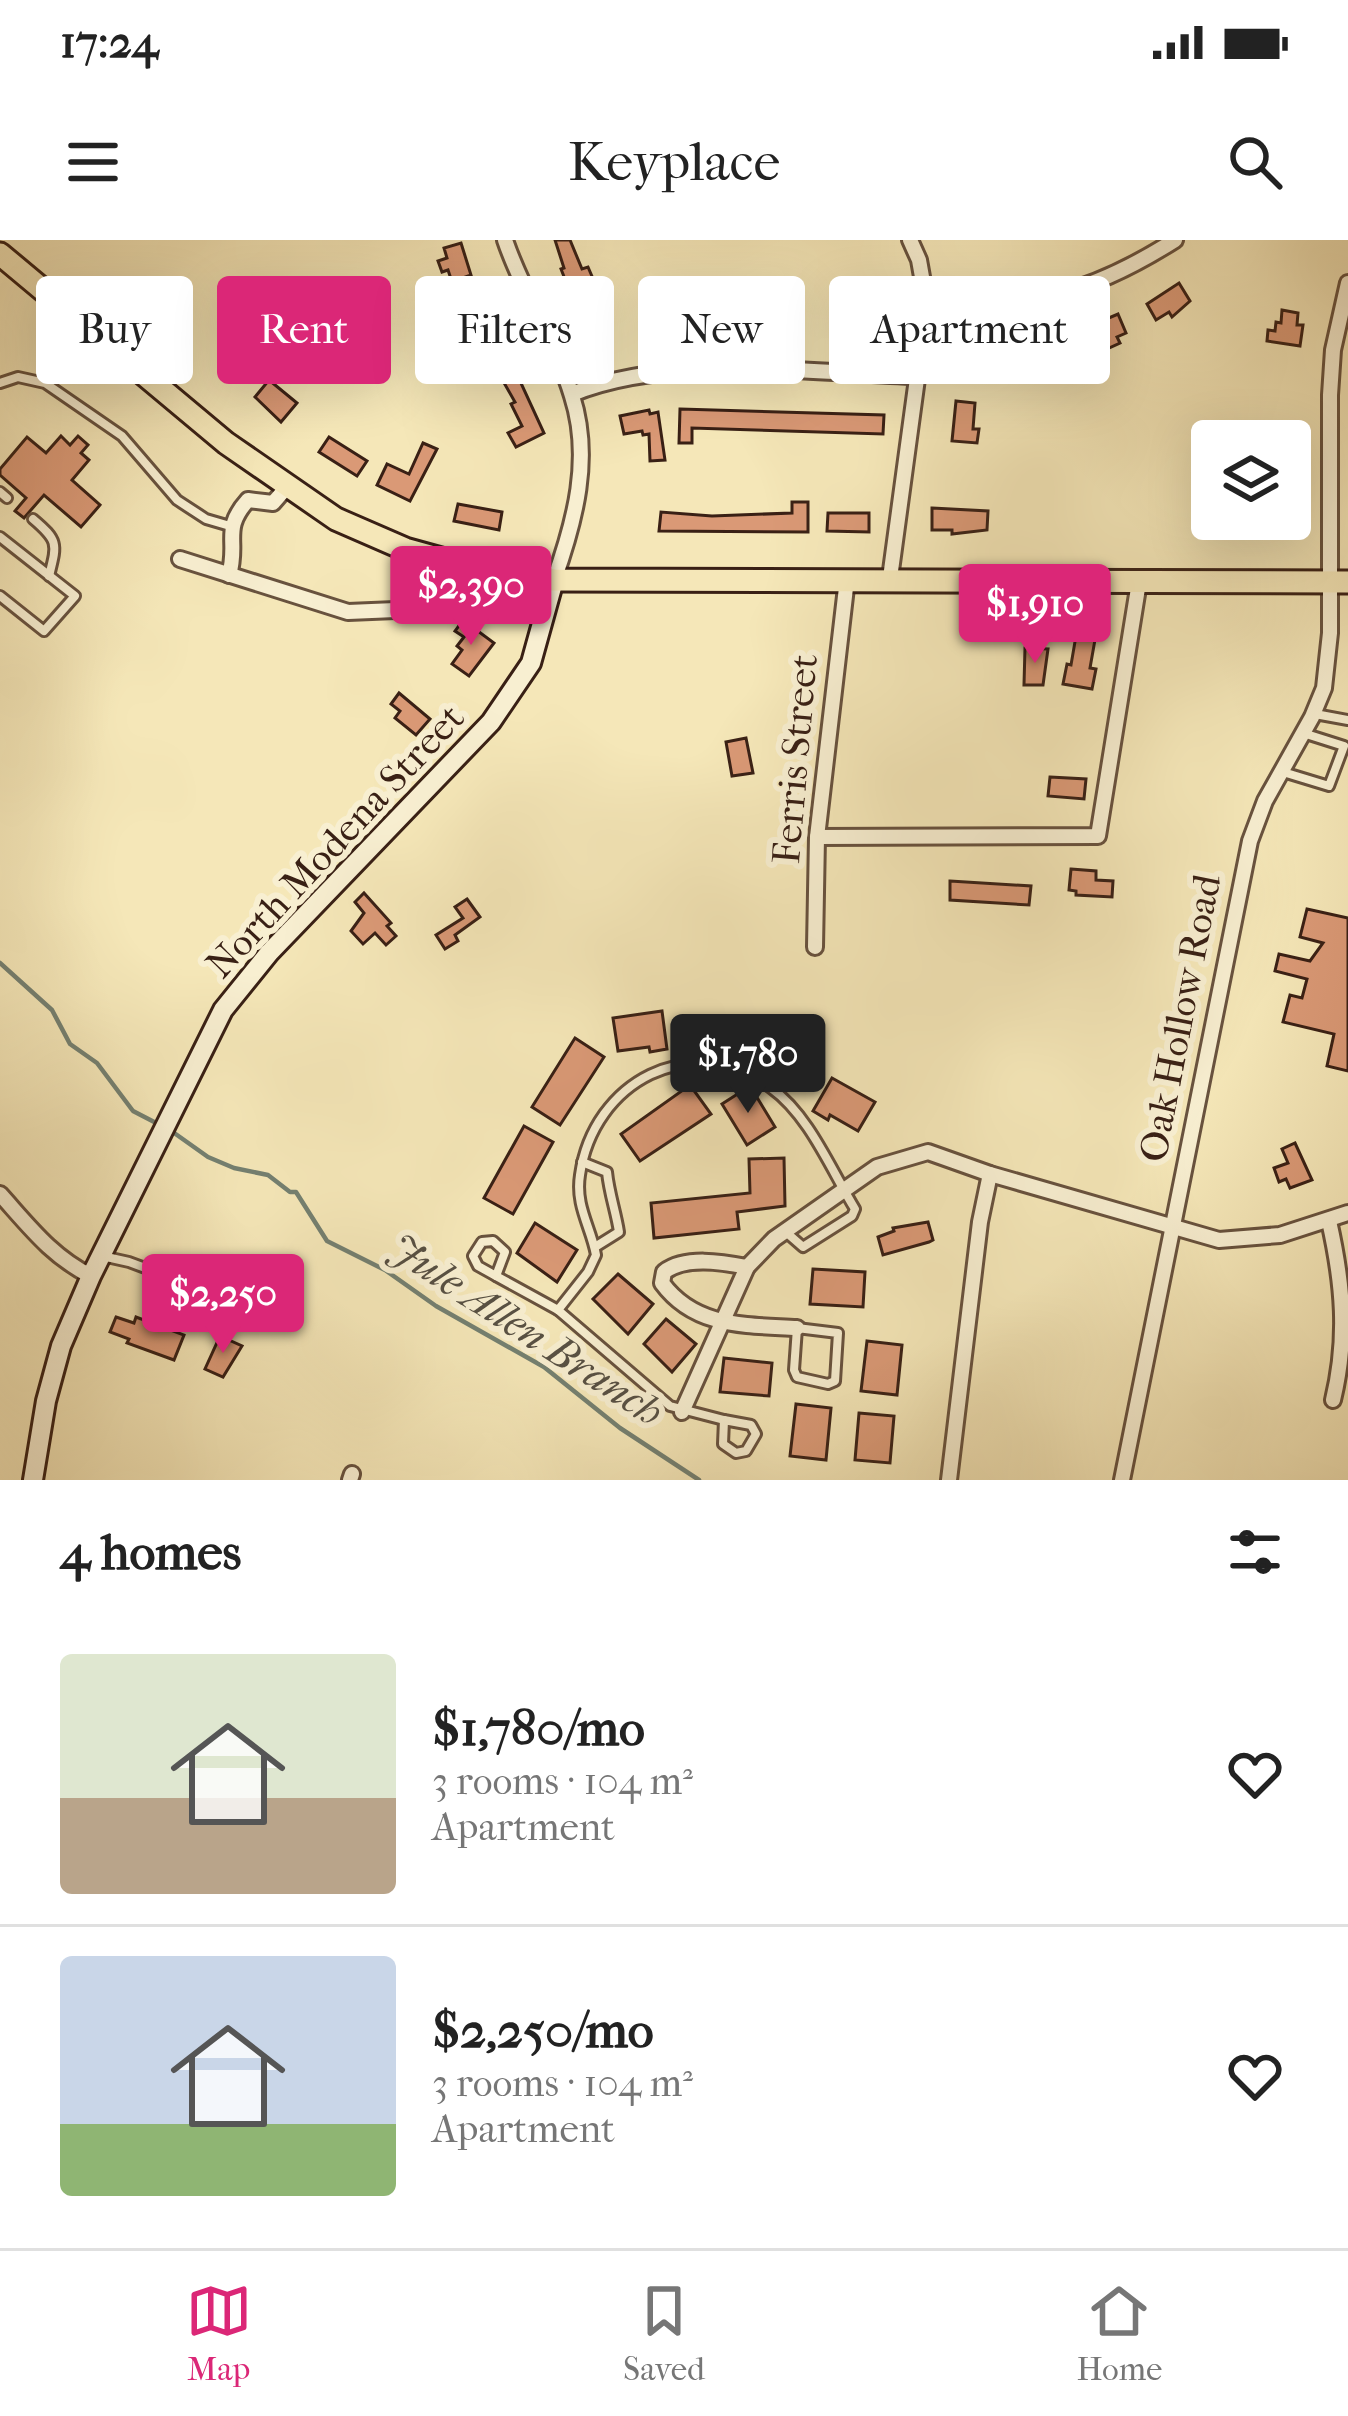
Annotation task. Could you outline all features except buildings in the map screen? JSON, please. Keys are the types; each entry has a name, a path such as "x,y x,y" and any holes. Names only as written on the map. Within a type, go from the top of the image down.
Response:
{"main road":[{"path":"0,254 286,488 336,519 405,549 474,568 554,580 1339,582"}],"street":[{"path":"505,240 572,394 583,458 572,526 554,580"},
{"path":"910,240 922,276"},
{"path":"1110,277 1175,240"},
{"name":"Oak Hollow Road","path":"1122,1480 1250,841 1324,688 1339,582 1330,395 1333,350 1348,283"},
{"path":"572,394 637,373 829,374"},
{"path":"890,578 916,384"},
{"path":"229,575 235,555 230,526 248,500 273,503 286,488"},
{"path":"180,559 347,612 443,608"},
{"name":"Ferris Street","path":"815,947 817,837 847,579"},
{"name":"North Modena Street","path":"33,1480 61,1346 100,1256 223,1010 270,951 491,722 531,663 554,580"},
{"path":"817,837 1097,836 1139,582"},
{"path":"682,1412 748,1267 786,1232 877,1167 928,1152 1219,1240 1240,1240 1348,1213"},
{"path":"949,1480 990,1174"},
{"path":"0,1194 44,1244 91,1276"},
{"path":"1329,1221 1343,1283 1345,1334 1333,1400"},
{"path":"748,1267 674,1264 664,1272 662,1283 697,1316 797,1328"}],"lane":[{"path":"0,382 18,376 46,383 122,436 177,500 206,519 230,526"},
{"path":"33,519 53,536 56,549 49,576"},
{"path":"0,537 75,596 44,632 0,596"},
{"path":"1314,714 1348,719"},
{"path":"1282,771 1329,787 1346,747 1303,734"},
{"path":"558,1310 596,1255 579,1202 582,1162 599,1117 629,1088 667,1068 717,1064 758,1078 777,1092 802,1123 855,1209 852,1216 803,1247 786,1232"},
{"path":"582,1162 607,1172 618,1224 615,1238 595,1247"},
{"path":"496,1276 505,1252 500,1244 482,1242 473,1256 478,1266 496,1276 558,1310 670,1406 751,1425 756,1434 746,1451 736,1453 723,1444 724,1420"},
{"path":"100,1256 237,1302"},
{"path":"797,1328 838,1333 835,1381 828,1384 796,1377 797,1328"}],"waterway":[{"name":"Jule Allen Branch","path":"0,963 52,1010 70,1044 97,1063 133,1111 160,1125"},
{"name":"Jule Allen Branch","path":"170,1130 208,1157 268,1175 296,1192 327,1241 385,1270 436,1306 544,1367 620,1428 699,1480"}]}
